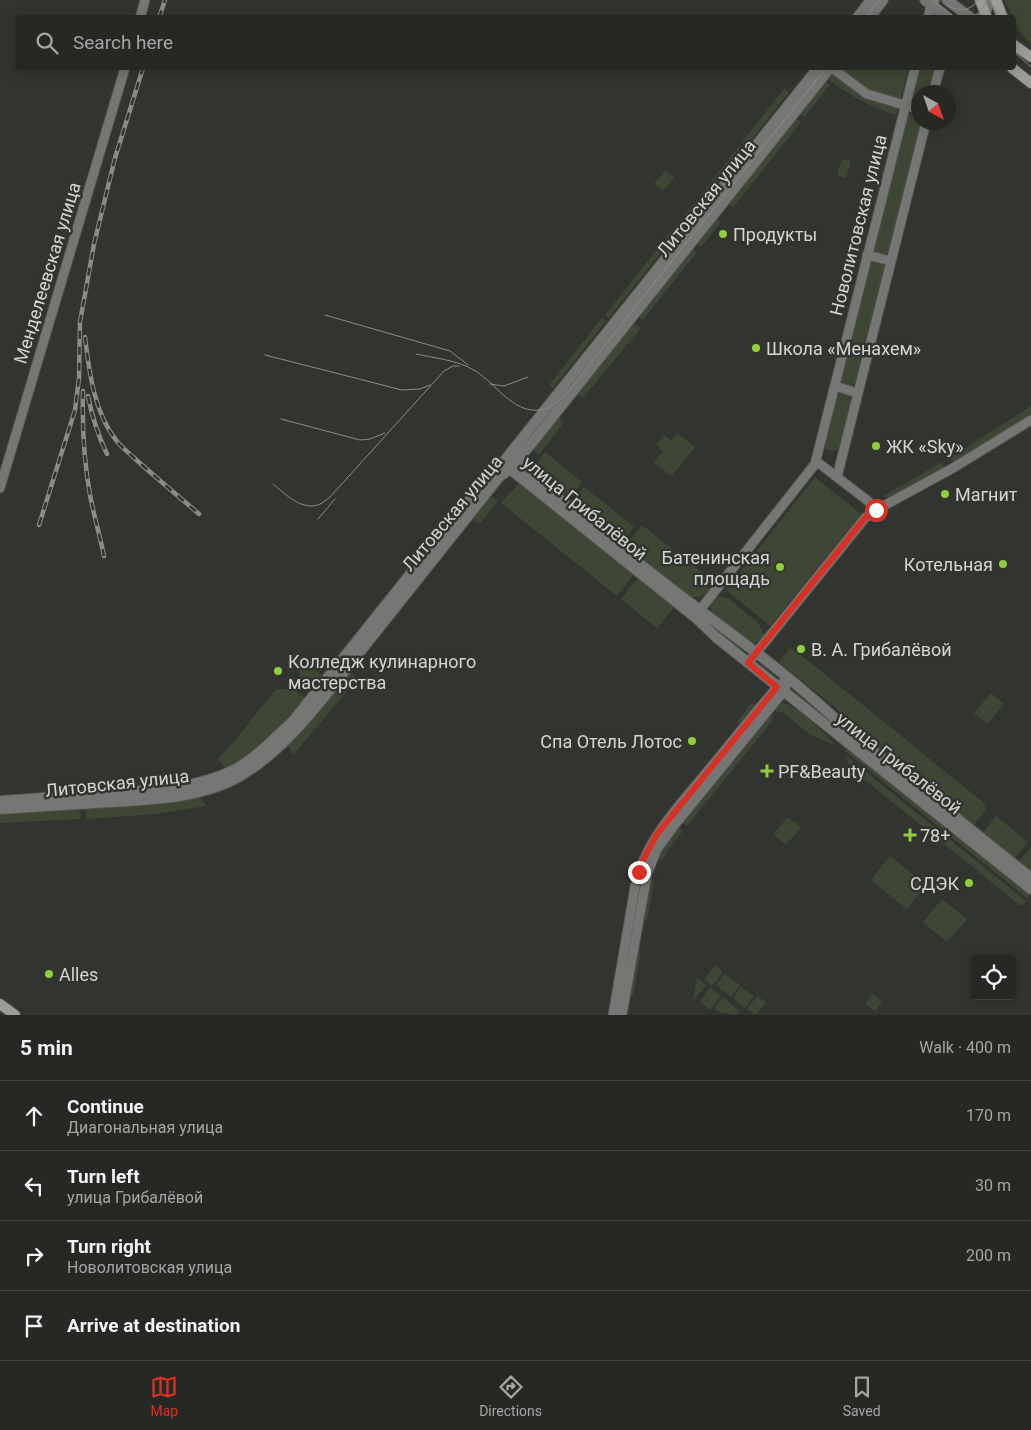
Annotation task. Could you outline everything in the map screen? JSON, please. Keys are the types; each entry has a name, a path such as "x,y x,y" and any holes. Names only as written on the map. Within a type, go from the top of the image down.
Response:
{"main road":[{"path":"980,0 984,15"},
{"path":"996,0 1002,15"},
{"path":"1016,47 1031,57"},
{"path":"1015,70 1031,83"},
{"path":"0,1004 15,1015"}],"street":[{"path":"141,15 146,0"},
{"path":"859,15 871,0"},
{"path":"871,15 883,0"},
{"path":"947,0 967,15"},
{"path":"984,15 990,0"},
{"path":"928,15 930,2"},
{"path":"930,2 945,15"},
{"name":"Менделеевская улица","path":"0,488 124,70"},
{"name":"Литовская улица","path":"0,809 143,800 185,794 222,784 238,777 257,765 279,747 299,727 499,477 816,70"},
{"name":"Литовская улица","path":"0,801 167,788 219,776 252,758 293,721 492,472 510,463 829,70"},
{"path":"834,70 867,94 911,108"},
{"name":"Новолитовская улица","path":"698,614 810,472 816,461 915,70"},
{"path":"935,85 939,70"},
{"path":"837,477 924,130"},
{"path":"867,255 891,261"},
{"path":"835,386 857,393"},
{"path":"748,663 865,518 876,510 953,468 1031,420"},
{"path":"816,461 868,501 876,510"},
{"name":"улица Грибалёвой","path":"510,463 682,597 698,614 789,678 825,707 847,730 1031,878"},
{"name":"улица Грибалёвой","path":"698,614 703,626 1031,889"},
{"path":"613,1015 636,886 644,858 650,846 666,822 789,678"},
{"path":"622,1015 643,888 651,860 673,827 780,689"}],"green space":[{"path":"1005,0 1031,0 1031,44 1018,29 1016,15 1012,15"},
{"path":"841,70 908,70 900,101 871,93"},
{"path":"918,70 936,70 932,85 915,85"},
{"path":"833,74 865,97 898,108 896,115 869,104 845,91 829,80"},
{"path":"824,81 830,85 804,117 800,114 807,106 806,103"},
{"path":"784,89 789,92 746,146 742,142"},
{"path":"911,113 911,130 920,130 889,251 884,255 876,253 874,248 907,116"},
{"path":"796,119 801,122 733,208 728,204"},
{"path":"739,146 744,149 704,200 700,196"},
{"path":"842,159 851,161 846,178 837,175"},
{"path":"665,170 674,177 663,191 654,184"},
{"path":"697,200 701,203 688,219 684,215"},
{"path":"717,218 721,222 701,247 697,243"},
{"path":"681,219 685,222 609,318 605,315"},
{"path":"693,249 697,252 642,321 639,316"},
{"path":"873,260 884,264 885,267 855,383 850,386 840,381 870,263"},
{"path":"602,318 606,321 553,388 549,385"},
{"path":"636,324 641,328 583,398 577,393 631,326"},
{"path":"839,394 848,396 851,401 839,447 834,451 827,449 824,445 836,397"},
{"path":"1031,406 1031,414 958,460 953,461 950,458"},
{"path":"559,417 564,422 539,455 533,450"},
{"path":"677,433 695,447 672,476 654,463 663,451 656,445 664,435 671,441"},
{"path":"545,452 582,482 568,500 531,470"},
{"path":"942,462 944,467 942,470 894,496 889,498 883,496"},
{"name":"Батенинская площадь","path":"815,477 861,514 770,626 726,590"},
{"path":"520,482 634,574 617,596 501,503"},
{"path":"584,487 634,527 622,543 572,502"},
{"path":"490,495 498,501 480,524 472,518"},
{"path":"642,525 711,580 706,586 710,590 700,597 690,597 625,546"},
{"path":"638,578 674,608 657,628 621,599"},
{"path":"716,596 728,598 758,623 765,636 756,643 749,642 713,613 710,606"},
{"path":"790,648 983,802 986,809 973,826 850,727 836,708 779,662"},
{"path":"298,657 324,677 315,688 301,678 294,663"},
{"path":"350,672 356,677 354,683 293,755 288,745 302,731"},
{"path":"276,689 293,689 306,699 269,739 248,756 225,768 218,758 232,744"},
{"path":"991,693 1004,704 988,724 974,713"},
{"path":"780,703 786,704 801,713 835,745 811,735 782,712 777,712 774,709"},
{"path":"751,704 757,704 741,723 736,723"},
{"path":"769,715 773,718 772,721 687,826 682,822"},
{"path":"849,748 1029,892 1028,899 845,751"},
{"path":"845,755 1026,901 1023,905 1020,905 850,768"},
{"path":"194,797 202,799 206,806 156,814 86,819 86,809 143,806"},
{"path":"80,809 81,819 0,823 0,814"},
{"path":"996,816 1028,842 1014,859 982,834"},
{"path":"788,817 801,827 786,845 773,834"},
{"path":"678,826 683,831 668,850 661,863 659,853"},
{"path":"1031,847 1031,873 1018,863"},
{"path":"890,856 926,885 907,909 871,880"},
{"path":"649,879 654,880 647,920 642,919"},
{"path":"942,899 967,919 947,942 923,922"},
{"path":"637,949 641,950 633,997 629,995"},
{"path":"715,965 723,972 712,986 704,979"},
{"path":"725,974 740,985 731,997 716,985"},
{"path":"697,978 706,985 693,1001"},
{"path":"710,987 721,996 710,1010 700,1001"},
{"path":"741,987 754,996 745,1008 733,998"},
{"path":"873,994 882,1002 875,1011 865,1003"},
{"path":"757,996 766,1002 756,1015 747,1009"},
{"path":"723,997 739,1011 736,1015 719,1012 714,1008"}],"tram line":[{"path":"867,15 879,0"},
{"path":"933,0 952,15"},
{"path":"948,6 960,10 972,6 978,0"},
{"path":"975,15 980,12 987,0"},
{"path":"990,0 996,15"},
{"path":"1016,54 1031,67"},
{"path":"416,354 452,361 466,366 483,376 511,401 525,408 537,410 548,408 558,401 576,382 824,70"},
{"path":"325,315 450,351 468,365"},
{"path":"265,355 402,390 420,389 430,385"},
{"path":"273,484 301,504 314,506 322,503 330,497 444,371 453,366 459,366"},
{"path":"490,384 504,386 528,377"},
{"path":"281,419 360,440 370,439 385,433"},
{"path":"318,519 335,499"}],"railway":[{"path":"160,15 165,0"},
{"path":"39,525 75,410 79,378 80,322 94,244 115,158 142,70"},
{"path":"85,337 94,391 102,417 109,429 122,446 199,514"},
{"path":"83,391 86,469 104,556"},
{"path":"88,396 91,411 107,454"}],"place":[{"name":"Продукты","path":"723,234"},
{"name":"Школа «Менахем»","path":"756,348"},
{"name":"ЖК «Sky»","path":"876,446"},
{"name":"Магнит","path":"945,494"},
{"name":"Котельная","path":"1003,564"},
{"name":"Батенинская площадь","path":"780,567"},
{"name":"В. А. Грибалёвой","path":"801,649"},
{"name":"Колледж кулинарного мастерства","path":"278,671"},
{"name":"Спа Отель Лотос","path":"692,741"},
{"name":"PF&Beauty","path":"767,771"},
{"name":"78+","path":"910,835"},
{"name":"СДЭК","path":"969,883"},
{"name":"Alles","path":"49,974"}],"route":[{"path":"639,872 657,834 777,687 748,663 865,518 876,510"}]}
